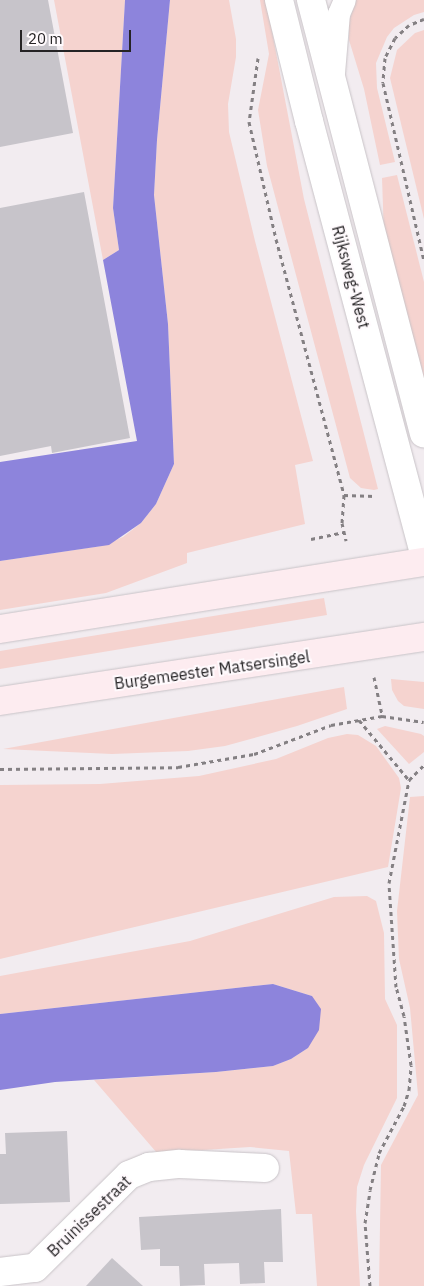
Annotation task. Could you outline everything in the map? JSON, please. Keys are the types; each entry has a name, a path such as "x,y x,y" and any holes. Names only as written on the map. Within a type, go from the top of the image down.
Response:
{"main road":[{"path":"0,629 424,562"},
{"name":"Burgemeester Matsersingel","path":"0,701 424,637"}],"street":[{"name":"Rijksweg-West","path":"279,0 424,553"},
{"name":"Rijksweg-West","path":"311,0 424,433"},
{"name":"Bruinissestraat","path":"0,1272 36,1277 129,1175 149,1167 180,1164 265,1168"}],"lane":[{"path":"287,34 305,0"},
{"path":"333,86 339,14 346,0"}],"path":[{"path":"424,19 409,25 395,38 385,58 383,83 424,260"},
{"path":"257,48 248,122 276,239 344,495"},
{"path":"310,538 344,532"},
{"path":"0,769 178,767 254,754 331,725 382,716 424,722"},
{"path":"359,720 409,780"},
{"path":"370,1286 365,1223 370,1190 379,1153 404,1106 409,1090 410,1074 404,1016 396,987 389,883 409,780 424,765"}],"shaded area":[{"path":"54,0 125,0 113,208 119,250 103,260"},
{"path":"125,0 170,0 157,140 154,195 168,324 174,464 156,504 141,523 109,545 0,561 0,462 137,441 103,260 119,250 113,208"},
{"path":"170,0 229,0 236,39 236,57 228,104 229,132 255,241 313,461 295,465 305,524 187,553 187,563 106,593 0,610 0,561 101,546 123,537 141,523 156,504 174,464 168,324 154,195 157,140"},
{"path":"260,0 266,0 304,199 378,489 374,490 361,488 350,478 267,166 258,110 269,54"},
{"path":"356,0 424,0 424,12 414,15 394,28 387,37 376,63 377,88 395,162 380,165 364,89 349,40 349,21"},
{"path":"424,30 424,219 390,78 397,50 415,33"},
{"path":"397,175 424,282 424,385 384,236 382,178"},
{"path":"324,598 327,615 0,669 0,651"},
{"path":"391,679 424,682 424,709 404,706 398,701 392,690"},
{"path":"344,687 347,709 297,726 225,746 188,751 112,754 3,749"},
{"path":"385,726 424,736 424,752 409,764 377,729"},
{"path":"347,734 358,735 376,746 399,778 401,788 388,867 0,959 0,785 100,784 199,776 276,759 328,738"},
{"path":"424,796 424,1286 379,1286 381,1165 418,1095 410,1008 399,959 397,911 410,797"},
{"path":"367,896 376,901 384,933 385,999 397,1025 397,1098 364,1165 357,1187 356,1211 360,1286 317,1286 312,1214 296,1214 289,1151 250,1147 157,1153 94,1080 216,1072 273,1066 291,1059 308,1048 312,996 273,984 0,1014 0,976 190,941 334,897"},
{"path":"273,984 312,996 321,1009 319,1030 308,1048 291,1059 273,1066 216,1072 55,1082 0,1090 0,1014"}],"building":[{"path":"0,0 48,0 73,133 0,147"},
{"path":"84,192 130,438 52,453 51,446 0,456 0,208"},
{"path":"67,1131 70,1202 0,1204 0,1154 6,1154 5,1133"},
{"path":"281,1209 283,1262 264,1262 265,1283 240,1284 239,1263 204,1264 205,1285 180,1286 179,1266 160,1266 160,1249 141,1250 139,1217"},
{"path":"112,1258 143,1286 86,1286"}]}
